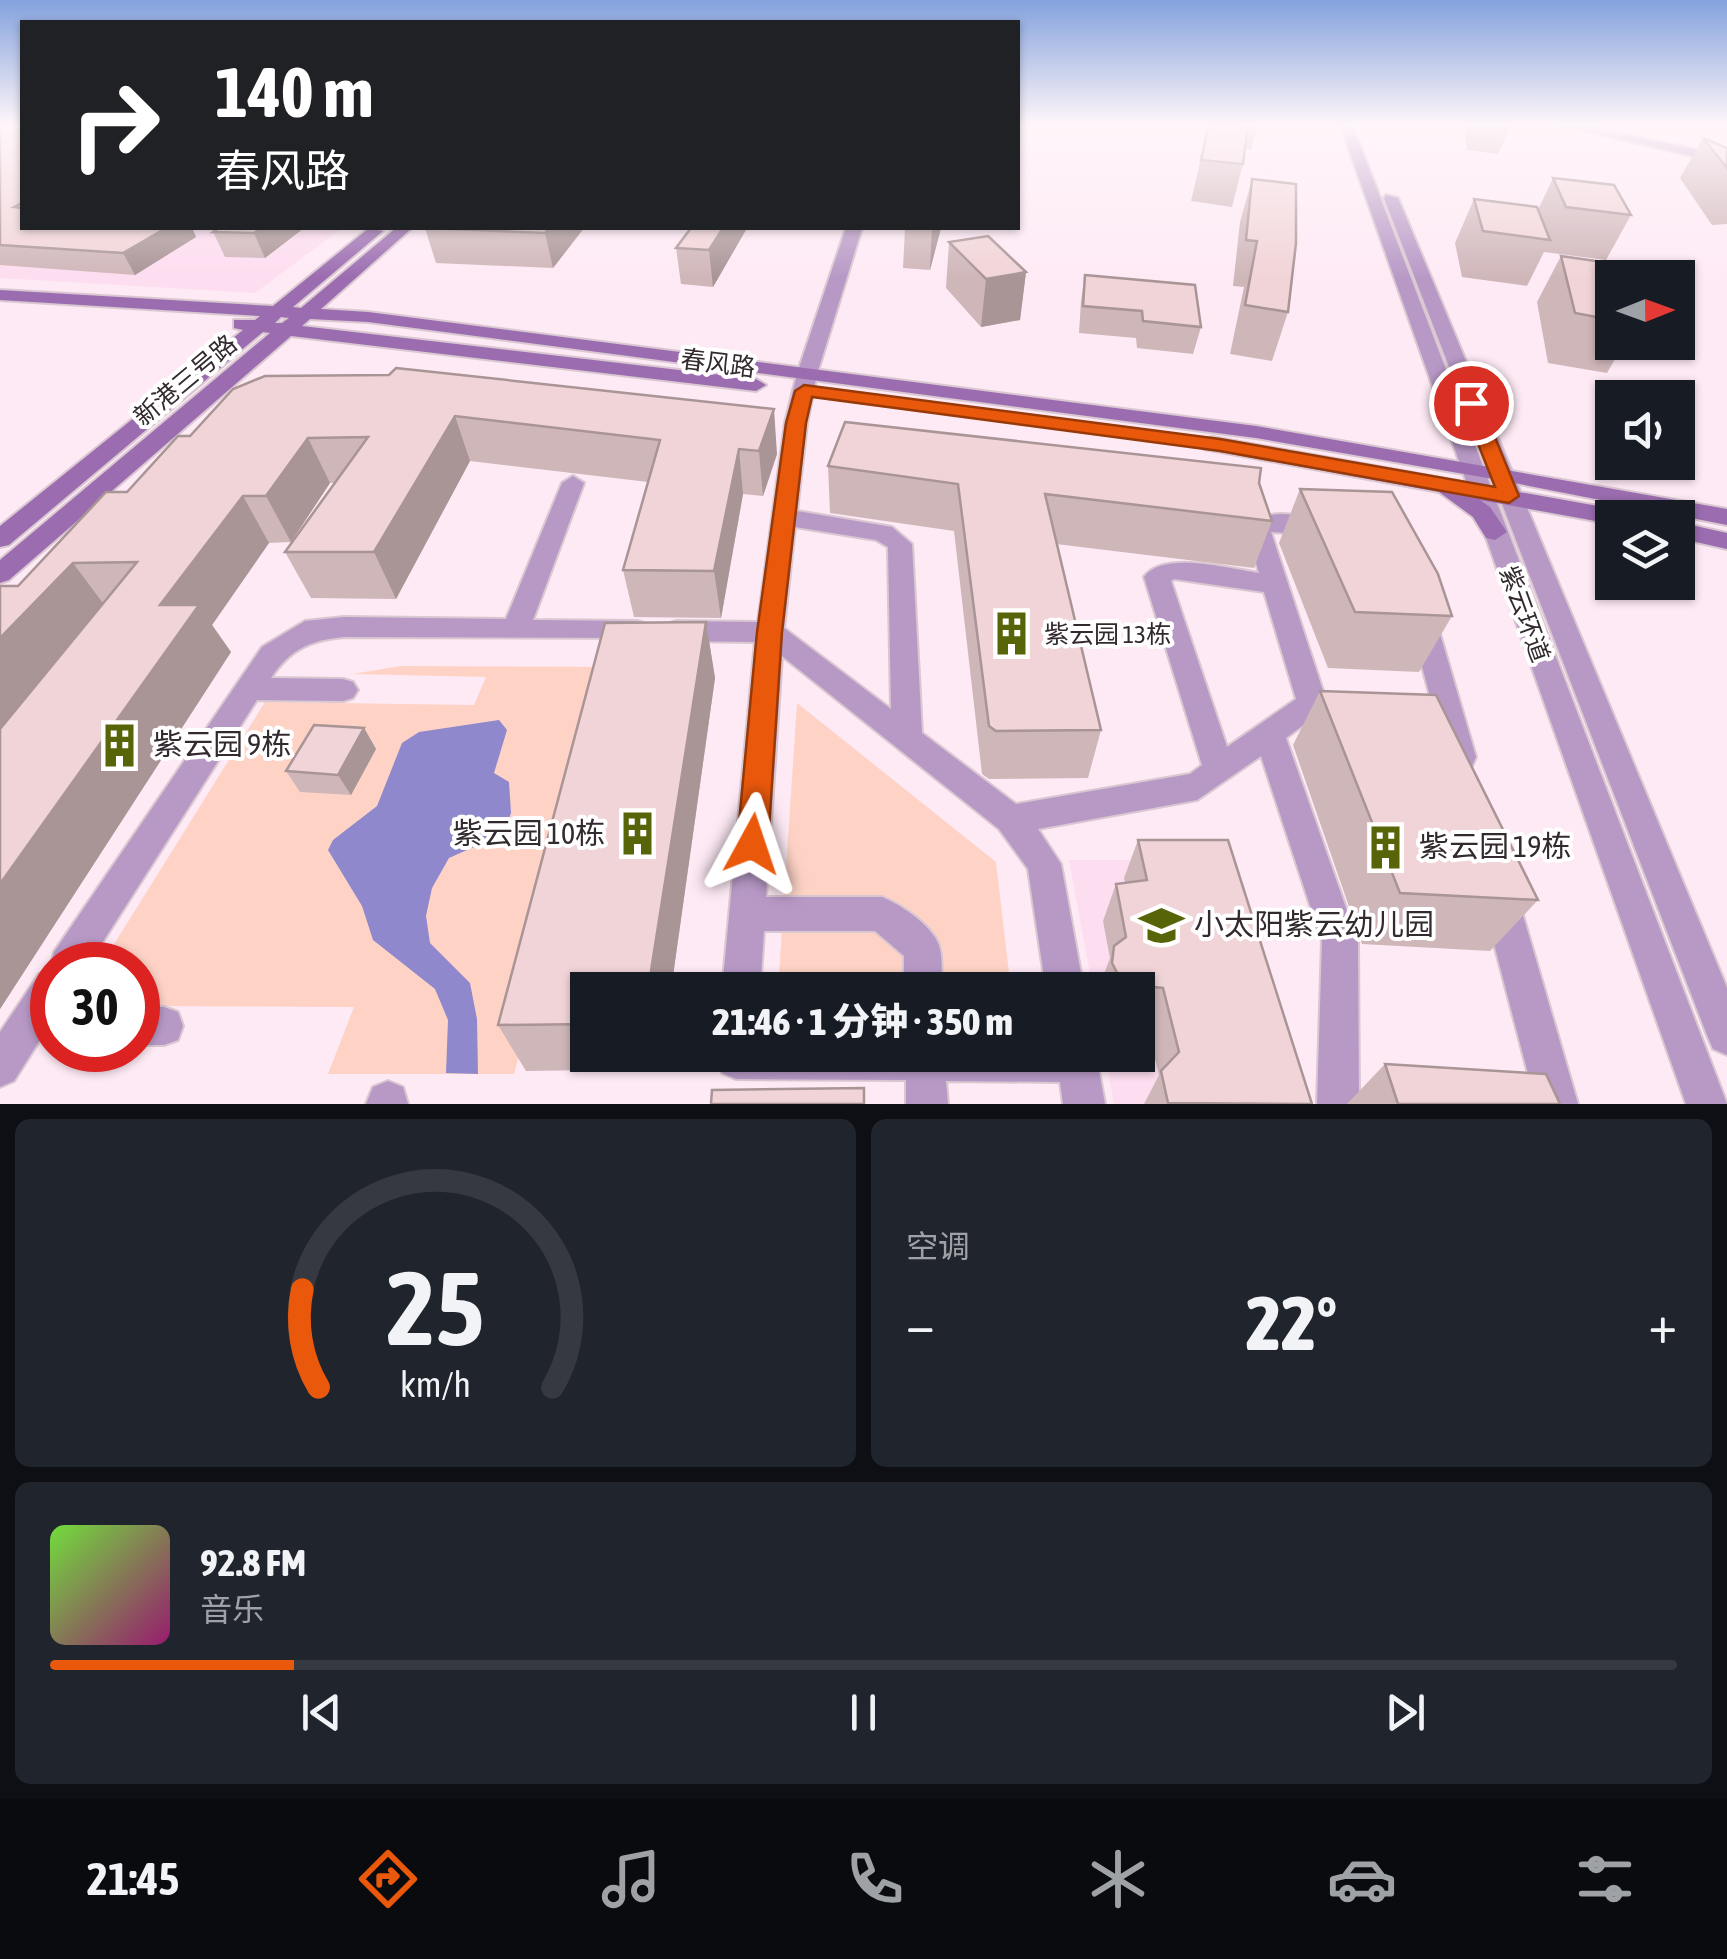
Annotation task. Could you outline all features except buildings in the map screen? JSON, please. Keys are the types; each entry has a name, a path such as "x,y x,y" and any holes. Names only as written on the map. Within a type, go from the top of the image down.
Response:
{"main road":[{"name":"新港三号路","path":"0,574 250,360 321,276 378,230"},
{"name":"新港三号路","path":"0,539 222,356 344,279 403,230"},
{"path":"344,279 332,298 333,306 368,317"},
{"path":"0,295 222,309 284,319"},
{"name":"春风路","path":"0,309 204,322 368,317 1220,445 1417,469 1595,512"},
{"name":"春风路","path":"284,319 350,336 806,382"},
{"path":"204,322 232,334 231,346 222,356"},
{"path":"1417,469 1468,500 1495,532"},
{"name":"春风路","path":"1487,484 1727,518"},
{"path":"1695,533 1727,540"}],"street":[{"name":"紫云环道","path":"1366,176 1487,484 1527,541 1727,1035"},
{"name":"紫云环道","path":"1379,176 1487,484 1495,532 1707,1104"},
{"path":"742,972 770,632 796,423 853,230"},
{"path":"516,629 572,482"},
{"path":"784,518 883,534 900,544 907,738"},
{"path":"1011,819 1196,786 1270,733 1322,703 1258,530 1270,521 1344,530"},
{"path":"1219,770 1157,577 1170,570 1275,584"},
{"path":"1415,591 1468,782"},
{"path":"82,942 272,654 305,632 344,626 770,632 1011,819 1044,864 1062,972"},
{"path":"248,689 343,690"},
{"path":"1408,705 1446,706"},
{"path":"1270,733 1340,942 1338,1104"},
{"path":"1494,876 1557,1104"},
{"path":"747,914 882,914 922,948 923,972"},
{"path":"0,1067 30,1036"},
{"path":"926,1072 928,1104"},
{"path":"1079,1072 1084,1104"}],"shaded area":[{"path":"58,230 339,230 255,293 0,278 0,262"},
{"path":"401,666 618,667 514,1074 328,1074 354,1007 160,1006 160,942 115,942 265,702 474,705 486,677 352,674"},
{"path":"797,703 996,862 1009,972 779,972"},
{"path":"499,720 507,730 494,773 509,782 511,813 503,834 449,858 432,888 426,916 430,943 470,983 477,1019 478,1074 446,1073 448,1020 435,989 373,940 362,906 328,850 333,840 377,806 402,743 419,732"},
{"name":"小太阳紫云幼儿园","path":"1069,860 1220,860 1296,1104 1114,1104 1108,1072 1155,1072 1155,972 1090,972"}],"place":[{"name":"紫云园 13栋","path":"1011,634"},
{"name":"紫云园 9栋","path":"120,745"},
{"name":"紫云园 10栋","path":"638,834"},
{"name":"紫云园 19栋","path":"1386,847"},
{"name":"小太阳紫云幼儿园","path":"1161,925"}],"route":[{"path":"752,844 770,632 796,423 804,391 1220,445 1509,496 1471,403"}]}
